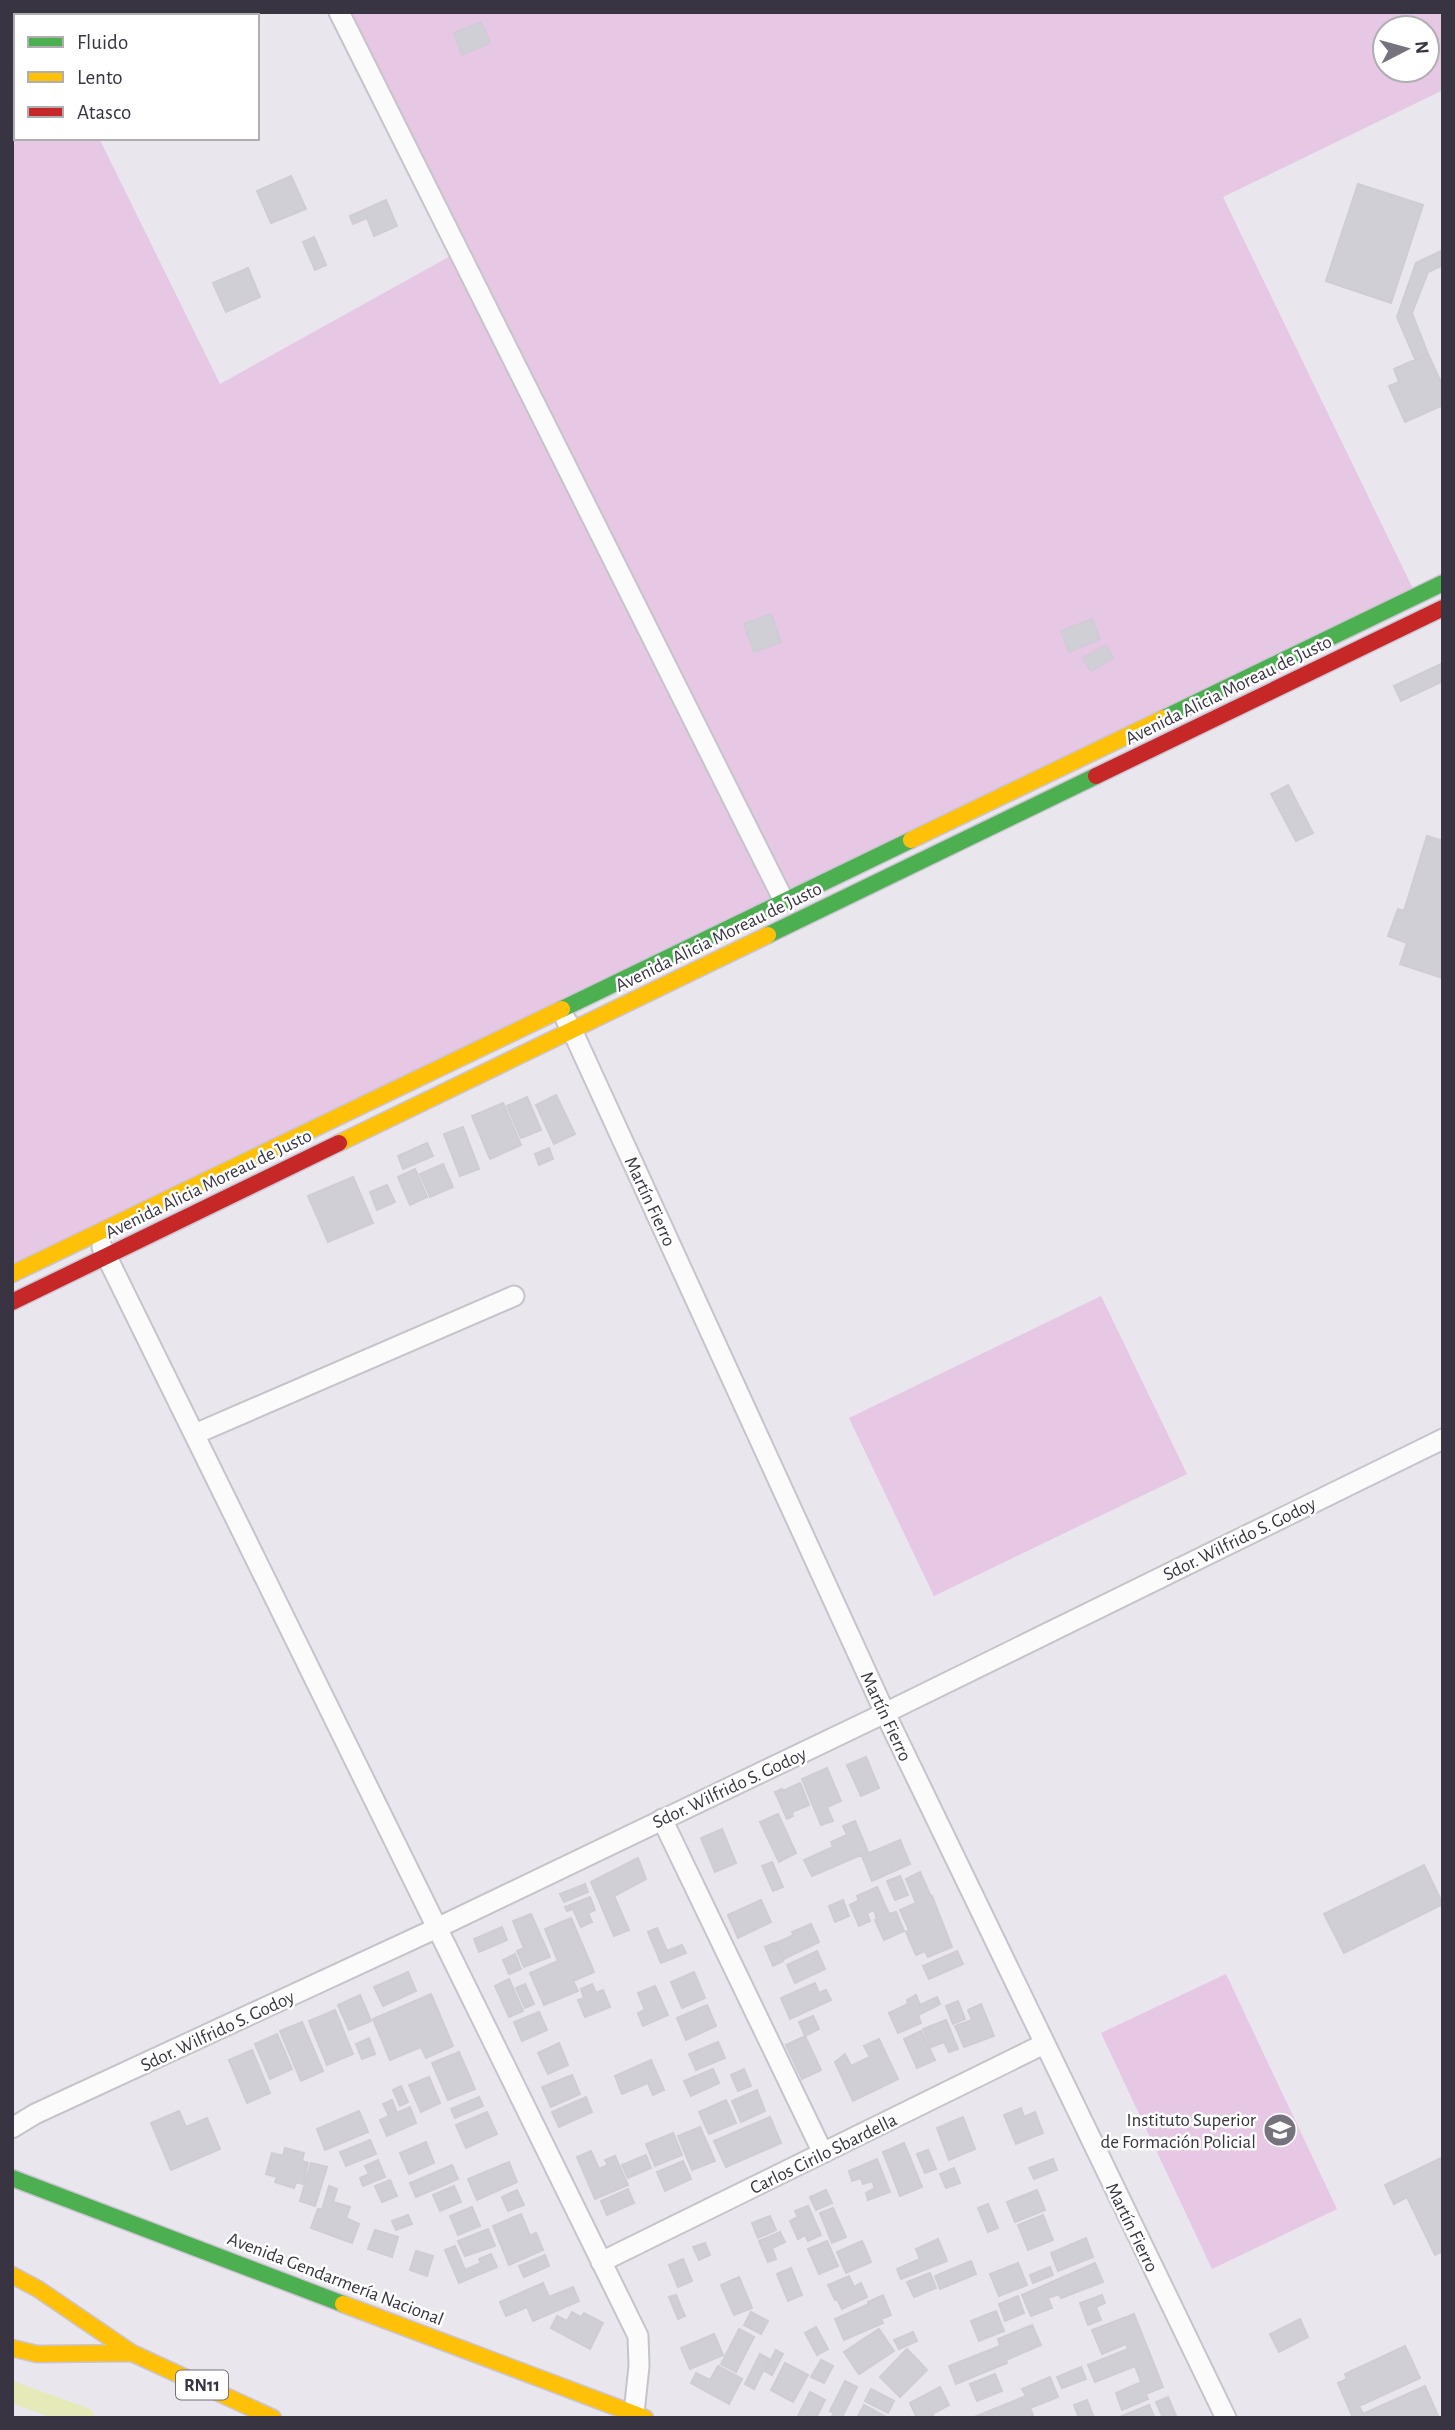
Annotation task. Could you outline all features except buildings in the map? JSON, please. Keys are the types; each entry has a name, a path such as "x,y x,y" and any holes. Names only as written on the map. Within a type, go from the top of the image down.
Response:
{"main road":[{"name":"Avenida Alicia Moreau de Justo","path":"12,1274 1443,583"},
{"name":"Avenida Alicia Moreau de Justo","path":"12,1302 1443,608"},
{"name":"Avenida Gendarmería Nacional","path":"12,2178 639,2415"},
{"name":"RN11","path":"12,2274 132,2353 272,2418"},
{"name":"RN11","path":"12,2348 37,2354 132,2353"}],"street":[{"path":"339,12 784,901"},
{"name":"Martín Fierro","path":"559,1010 572,1030 885,1713 1226,2418"},
{"path":"94,1234 638,2336 639,2415"},
{"path":"195,1434 514,1296"},
{"name":"Sdor. Wilfrido S. Godoy","path":"12,2128 36,2114 438,1928 885,1713 1443,1439"},
{"path":"662,1819 823,2153"},
{"name":"Carlos Cirilo Sbardella","path":"601,2262 1044,2044"}],"shaded area":[{"path":"12,12 38,14 14,14 14,140 100,140 220,384 463,249 344,12 1443,12 1443,90 1223,197 1415,593 12,1275"},
{"path":"1101,1296 1187,1474 934,1596 849,1418"},
{"path":"1226,1974 1337,2209 1212,2269 1101,2033"}],"waterway":[{"path":"12,2392 84,2418"}],"traffic: fast":[{"path":"1164,718 1443,583"},
{"path":"768,935 1096,776"},
{"path":"562,1009 911,840"},
{"path":"12,2178 343,2304"}],"traffic: slow":[{"path":"911,840 1164,718"},
{"path":"339,1143 768,935"},
{"path":"12,1274 562,1009"},
{"path":"12,2275 38,2289 132,2353 273,2418"},
{"path":"343,2304 645,2418"},
{"path":"12,2348 37,2354 132,2353"}],"traffic: jam":[{"path":"1096,776 1443,608"},
{"path":"12,1302 339,1143"}],"place":[{"name":"Instituto Superior de Formación Policial","path":"1280,2130"}]}
